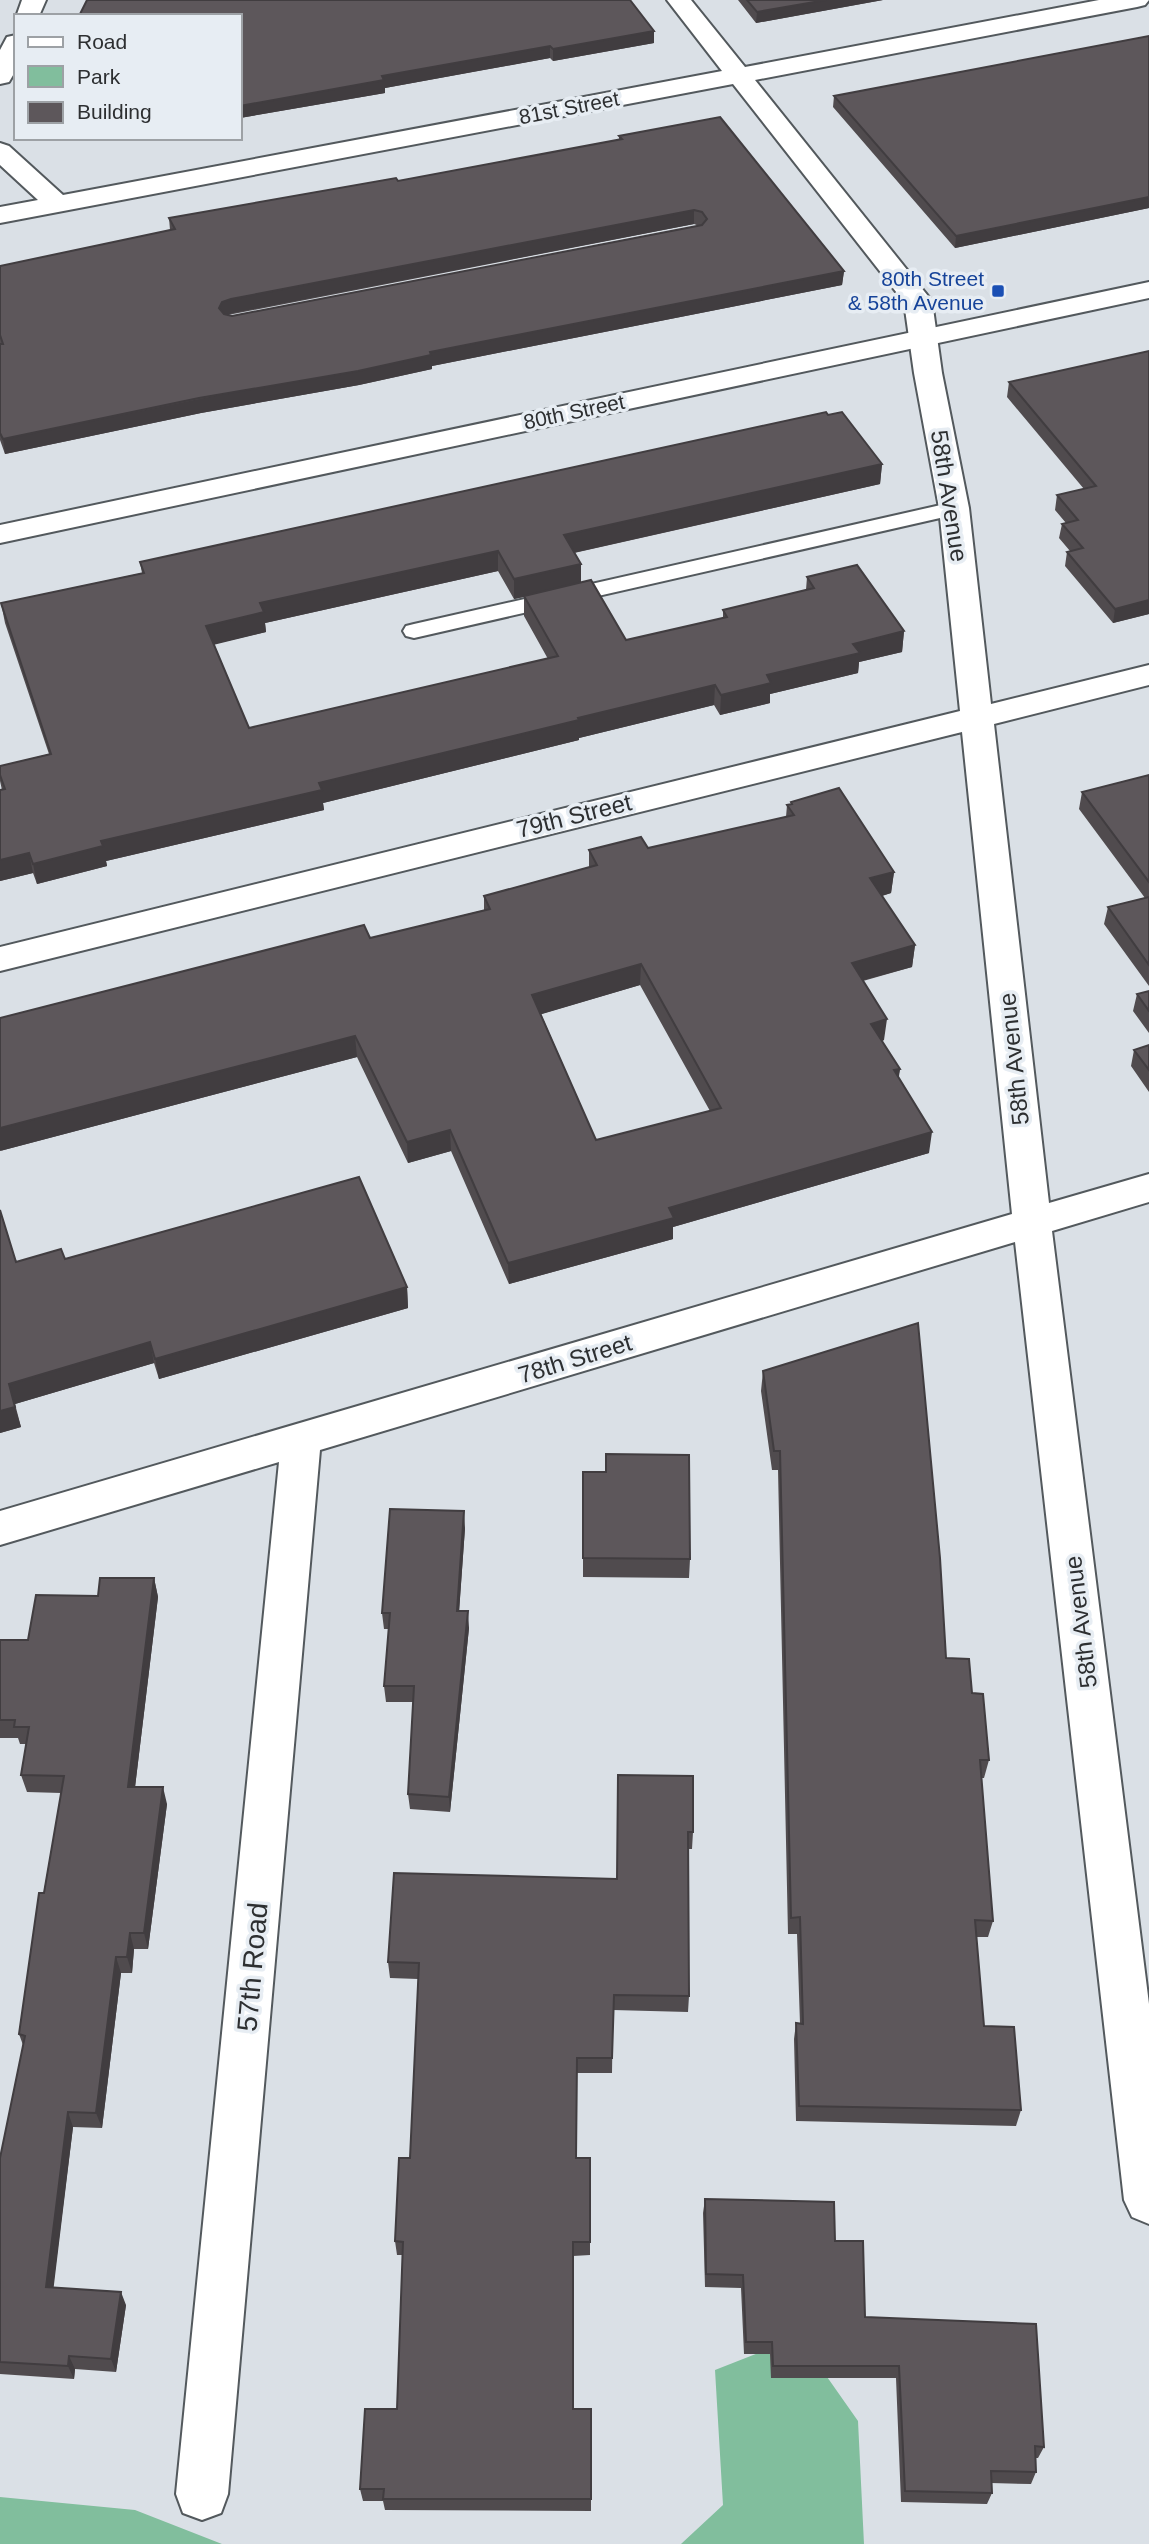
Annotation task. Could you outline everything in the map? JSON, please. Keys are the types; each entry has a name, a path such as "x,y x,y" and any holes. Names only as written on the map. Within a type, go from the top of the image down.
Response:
{"street":[{"name":"58th Avenue","path":"679,0 918,301 954,508 1032,1222 1135,1942 1149,2200"},
{"name":"81st Street","path":"0,215 1138,0"},
{"path":"0,77 14,46"},
{"path":"0,151 57,204"},
{"name":"80th Street","path":"0,534 1149,290"},
{"name":"79th Street","path":"0,959 1149,675"},
{"name":"78th Street","path":"0,1528 1149,1188"},
{"name":"57th Road","path":"202,2494 301,1441"}],"lane":[{"path":"414,631 954,508"}],"green space":[{"path":"799,2337 858,2421 864,2544 681,2544 723,2505 715,2370"},
{"path":"0,2497 135,2510 222,2544 0,2544"}],"building":[{"path":"87,0 630,0 654,31 553,49 550,46 382,76 384,80 242,106 242,14 80,14"},
{"path":"747,0 826,0 757,12"},
{"path":"1149,36 1149,197 956,236 834,96"},
{"path":"720,117 844,271 430,352 431,355 358,371 199,398 3,439 0,433 0,344 3,344 0,335 0,266 175,229 169,218 396,178 398,181 622,139 619,136","holes":["694,210 702,212 707,219 702,225 232,316 224,314 219,308 222,302 231,299"]},
{"path":"1149,351 1149,600 1115,609 1067,552 1083,548 1062,524 1078,520 1057,495 1096,486 1009,382"},
{"path":"826,412 828,415 842,412 882,464 564,535 581,564 514,579 498,551 260,603 264,612 206,626 249,728 558,656 524,596 591,580 626,640 727,617 723,610 814,588 807,577 857,565 904,631 853,644 860,653 767,675 771,683 721,695 715,685 578,718 579,720 319,783 322,790 101,841 103,846 33,864 29,853 0,860 0,790 5,789 0,766 51,754 1,603 144,573 140,562"},
{"path":"1149,775 1149,882 1082,792"},
{"path":"839,788 894,872 870,878 915,945 852,963 887,1019 871,1024 900,1069 894,1070 932,1132 669,1208 674,1218 508,1263 450,1130 407,1142 355,1036 0,1128 0,1018 364,925 370,938 490,909 484,896 597,865 589,850 641,837 648,848 794,815 787,805 792,804 791,802","holes":["641,964 721,1108 596,1140 532,995"]},
{"path":"1149,897 1149,965 1108,907"},
{"path":"1149,991 1149,1011 1137,994"},
{"path":"1149,1045 1149,1070 1134,1050"},
{"path":"359,1177 407,1287 155,1359 150,1342 9,1384 15,1407 0,1411 0,1210 16,1262 61,1249 65,1259"},
{"path":"918,1323 940,1558 946,1658 969,1659 972,1693 983,1694 989,1760 980,1760 993,1921 975,1920 984,2026 1014,2027 1021,2110 799,2106 796,2023 803,2024 800,1917 791,1918 780,1451 774,1451 763,1371"},
{"path":"606,1454 689,1455 690,1559 583,1558 583,1472 606,1472"},
{"path":"390,1509 464,1511 457,1611 468,1611 449,1797 408,1794 414,1686 384,1686 390,1613 382,1613"},
{"path":"100,1578 154,1578 128,1787 163,1787 144,1933 130,1933 127,1957 116,1957 96,2113 68,2112 46,2287 121,2292 111,2359 69,2356 68,2366 0,2362 0,2158 25,2036 19,2034 39,1893 44,1893 64,1776 21,1775 29,1727 14,1727 15,1720 0,1720 0,1640 28,1640 36,1595 98,1596"},
{"path":"618,1775 693,1776 693,1832 688,1832 689,1996 614,1995 612,2058 577,2058 576,2158 590,2158 590,2242 573,2242 573,2409 591,2409 591,2499 383,2499 384,2489 360,2489 365,2409 397,2409 403,2242 395,2241 399,2158 410,2158 419,1963 388,1962 394,1873 617,1879"},
{"path":"705,2199 834,2202 835,2241 863,2241 865,2317 1036,2324 1044,2447 1035,2446 1036,2472 991,2471 992,2493 905,2491 899,2366 773,2366 772,2342 746,2342 743,2275 706,2274"}],"place":[{"name":"80th Street & 58th Avenue","path":"998,291"}]}
